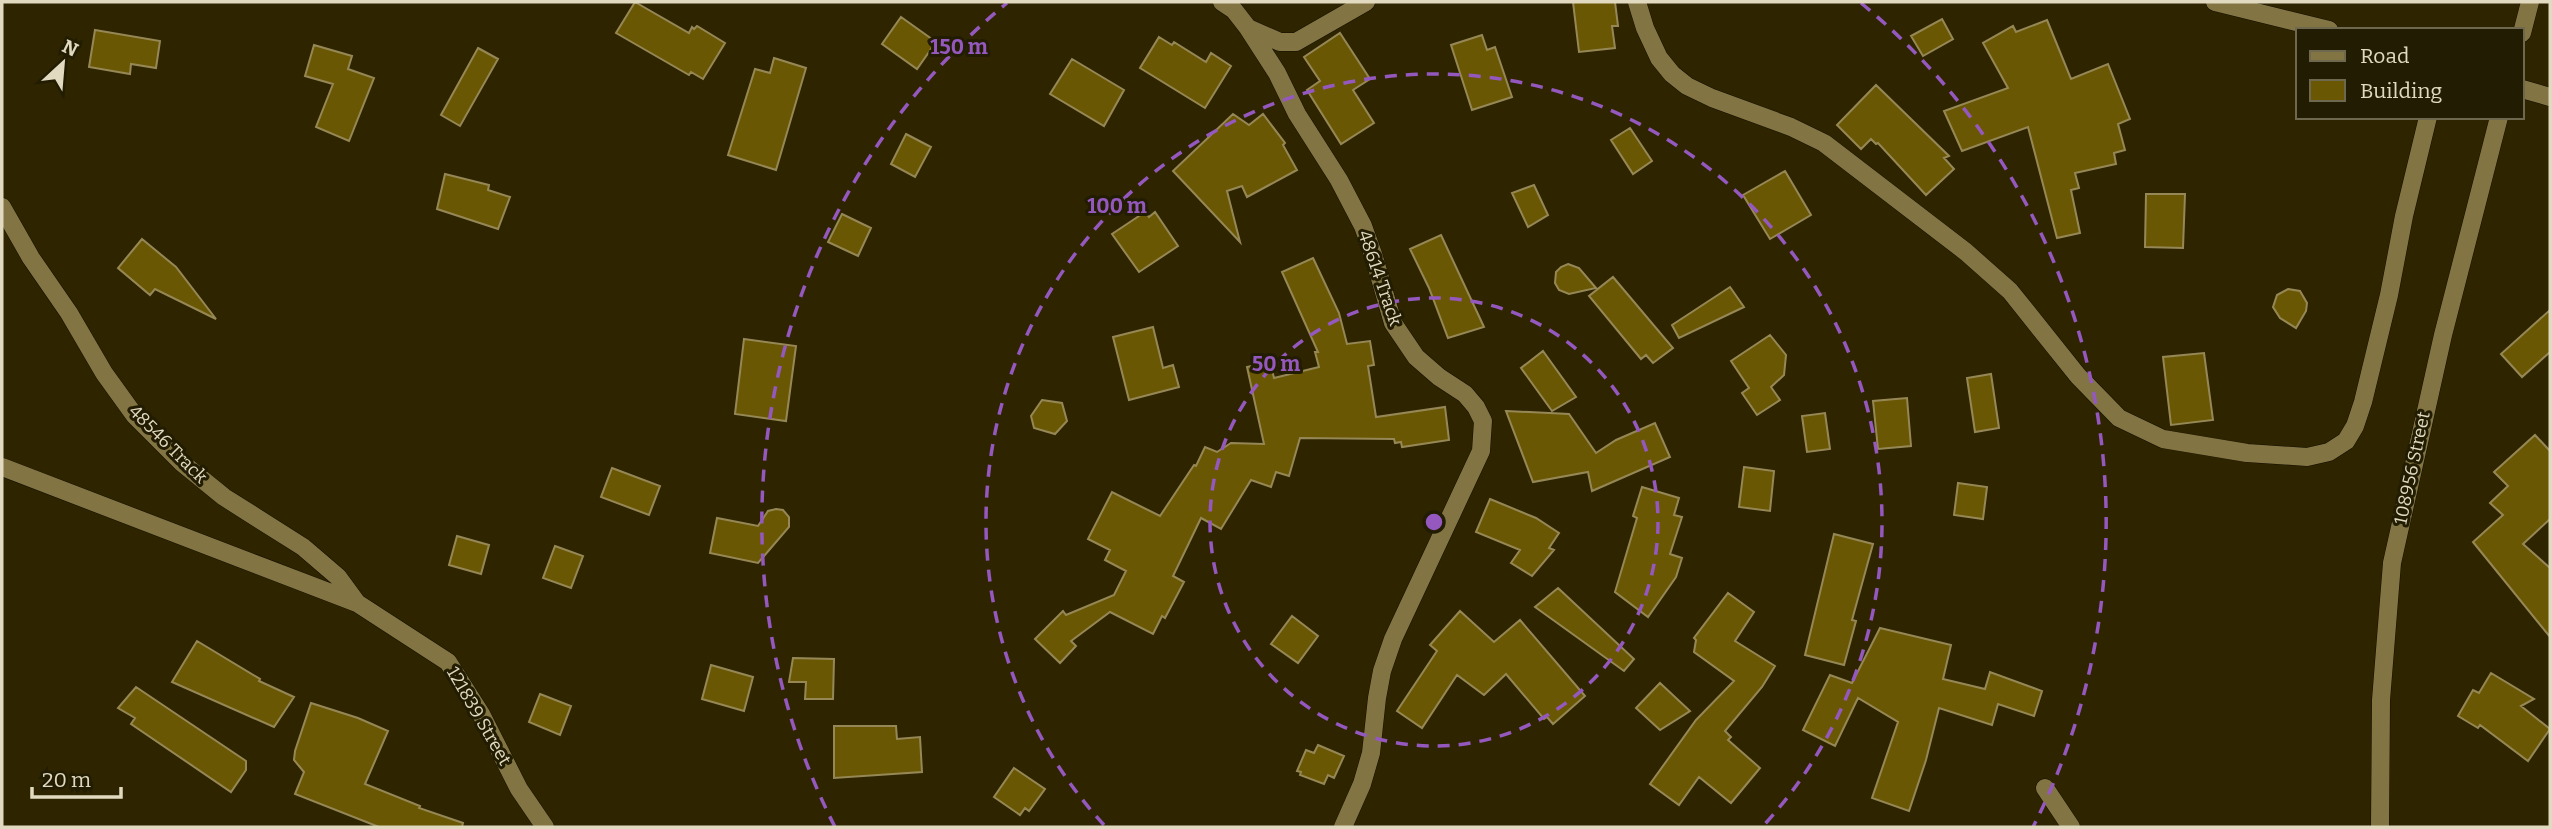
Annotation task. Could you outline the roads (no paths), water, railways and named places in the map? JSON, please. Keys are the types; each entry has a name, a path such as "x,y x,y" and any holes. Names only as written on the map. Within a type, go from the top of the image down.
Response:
{"street":[{"name":"48614 Track","path":"1222,2 1234,10 1248,28 1351,201 1373,254 1393,323 1416,357 1439,377 1465,394 1483,421 1481,451 1393,639 1382,671 1371,753 1362,785 1343,827"},
{"path":"1248,28 1280,42 1296,42 1366,2"},
{"path":"1637,2 1654,48 1672,74 1687,86 1712,98 1791,127 1824,143 1966,253 2010,291 2070,367 2119,418 2163,439 2247,453 2307,457 2329,452 2346,441 2355,426 2386,308 2428,119"},
{"path":"2215,2 2321,28"},
{"path":"2523,28 2530,2"},
{"path":"2524,90 2550,96"},
{"name":"108956 Street","path":"2380,827 2381,700 2392,563 2442,335 2498,119"},
{"name":"48546 Track","path":"2,207 30,258 135,416 181,462 224,497 303,547 338,578 357,603"},
{"path":"2,467 357,603"},
{"name":"121839 Street","path":"357,603 448,662 481,714 519,789 545,827"},
{"path":"2045,788 2070,827"}]}
